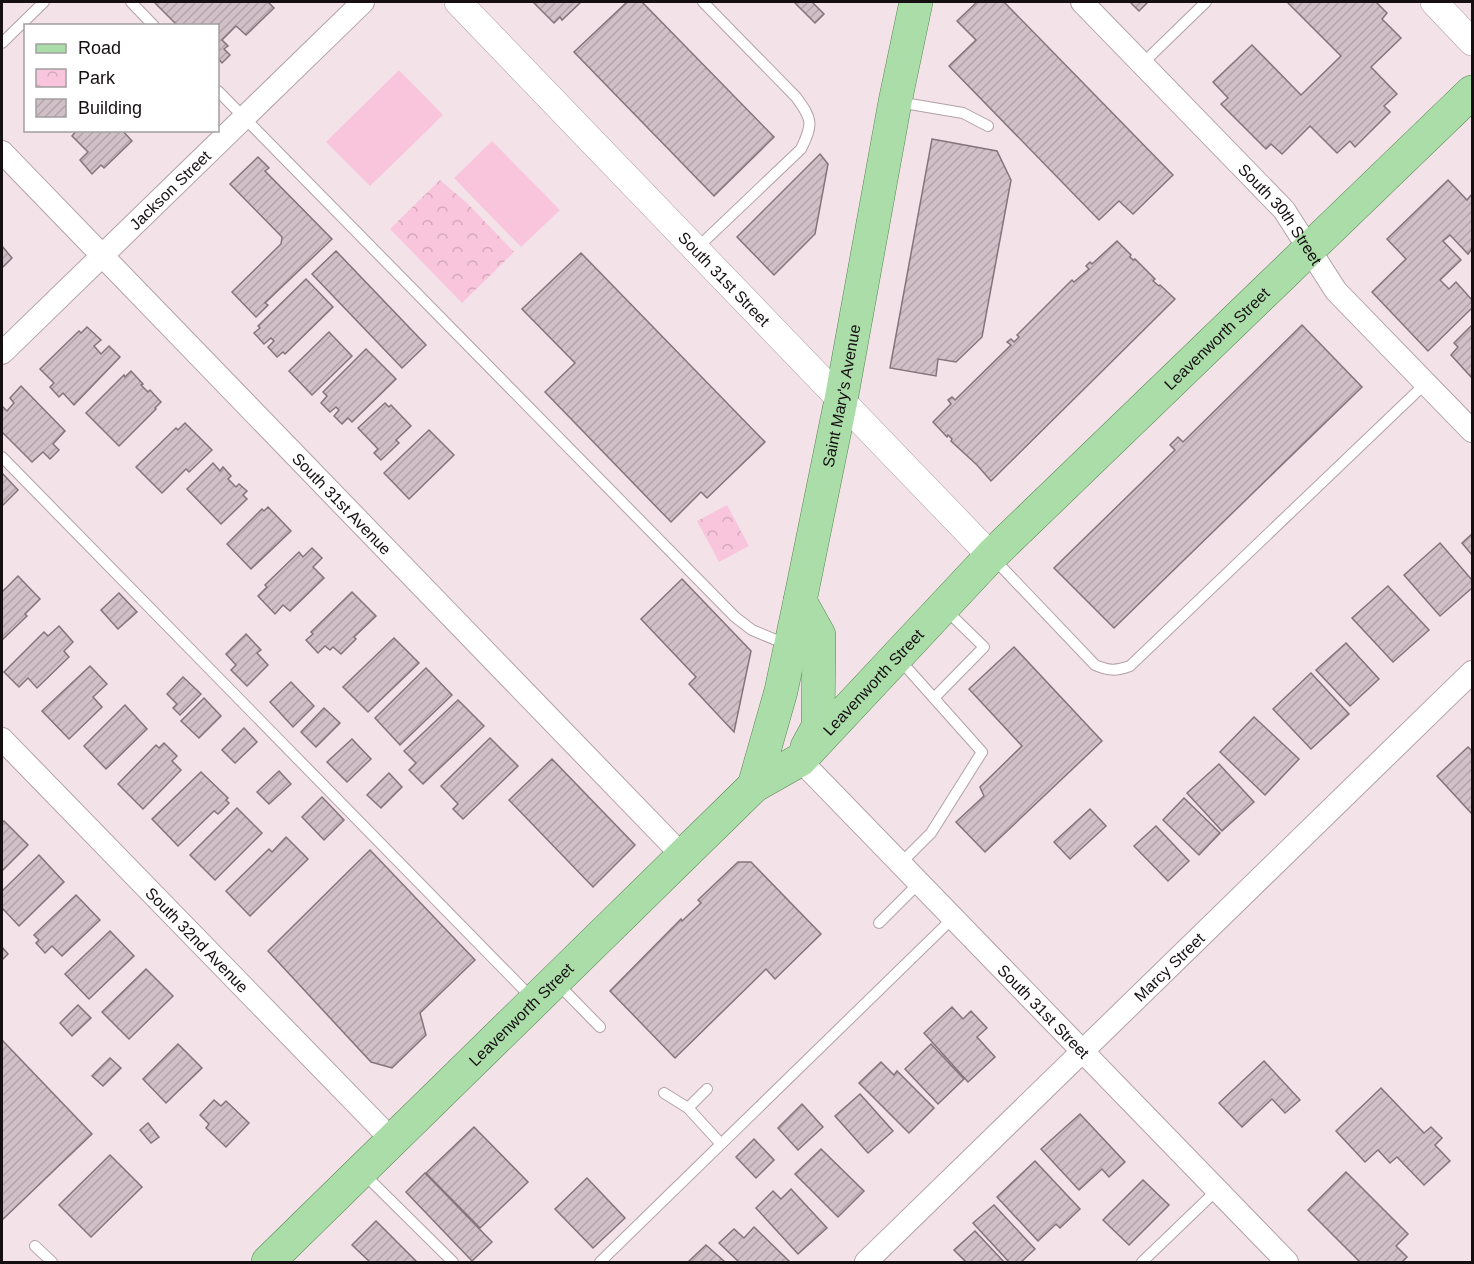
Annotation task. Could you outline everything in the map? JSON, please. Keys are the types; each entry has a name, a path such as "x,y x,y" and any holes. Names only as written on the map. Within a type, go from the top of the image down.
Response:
{"main road":[{"name":"Saint Mary's Avenue","path":"754,786 781,691 800,601 841,400 915,2"},
{"name":"Leavenworth Street","path":"268,1263 754,786 800,759 991,556 1473,92"},
{"path":"800,601 819,635 818,727 800,759"}],"street":[{"name":"Jackson Street","path":"2,353 363,2"},
{"name":"South 31st Street","path":"458,2 991,556"},
{"name":"South 30th Street","path":"1082,2 1284,210 1336,291 1473,431"},
{"path":"1434,2 1473,42"},
{"name":"South 31st Avenue","path":"2,152 683,856"},
{"name":"Marcy Street","path":"866,1263 1473,672"},
{"name":"South 32nd Avenue","path":"2,739 393,1141"},
{"name":"South 31st Street","path":"800,759 1287,1263"}],"lane":[{"path":"2,43 44,2"},
{"path":"131,2 152,24"},
{"path":"695,249 801,149 810,129 806,112 796,97 703,2"},
{"path":"1142,64 1206,2"},
{"path":"219,92 735,617 752,630 790,645"},
{"path":"895,102 963,113 988,126"},
{"path":"991,556 1095,665 1107,670 1118,671 1130,666 1426,383"},
{"path":"2,457 546,991 600,1027"},
{"path":"934,698 984,647 943,607"},
{"path":"897,657 982,752 932,833 901,863"},
{"path":"879,923 919,883"},
{"path":"600,1263 953,918"},
{"path":"687,1108 707,1089"},
{"path":"664,1093 687,1108 721,1144"},
{"path":"362,1172 453,1263"},
{"path":"1142,1263 1217,1190"},
{"path":"35,1246 52,1263"}],"green space":[{"path":"399,70 443,115 370,186 326,142"},
{"path":"492,141 560,210 521,247 454,178"},
{"path":"440,180 468,204 514,252 462,303 390,229"},
{"path":"727,505 749,546 719,562 697,521"}],"building":[{"path":"154,2 268,2 274,8 246,35 236,26 222,40 228,46 224,49 230,55 222,63 219,59 219,24 176,24"},
{"path":"533,2 581,2 562,20 560,17 554,23"},
{"path":"627,2 642,2 774,137 714,196 574,52"},
{"path":"794,2 812,2 824,14 815,23"},
{"path":"977,2 1004,2 1173,175 1133,214 1119,201 1099,220 949,66 976,40 957,21"},
{"path":"1130,2 1148,2 1139,11"},
{"path":"1287,2 1376,2 1387,13 1382,19 1401,38 1371,67 1397,94 1384,106 1390,112 1355,147 1350,141 1337,153 1310,126 1282,154 1271,144 1266,149 1221,104 1228,98 1213,82 1252,45 1301,95 1341,56"},
{"path":"75,132 124,132 132,141 104,168 101,165 92,174 80,160 88,152 72,136"},
{"path":"932,139 997,151 1011,180 982,337 956,362 938,359 936,376 890,368"},
{"path":"820,154 828,164 815,234 774,275 737,237"},
{"path":"258,157 269,168 265,171 332,239 265,303 268,305 256,317 232,292 281,244 282,237 230,184"},
{"path":"1448,180 1467,200 1472,194 1472,249 1468,254 1450,235 1443,241 1461,260 1440,280 1449,289 1456,282 1472,300 1472,308 1428,351 1372,292 1406,259 1387,239"},
{"path":"1117,241 1133,260 1135,259 1155,279 1153,281 1175,299 991,481 933,422 951,404 948,400 952,397 955,400 1011,345 1007,342 1011,339 1014,342 1019,337 1017,335 1072,280 1074,282 1089,269 1086,266 1090,262 1092,264"},
{"path":"2,246 12,258 2,268"},
{"path":"336,251 426,345 402,368 312,274"},
{"path":"581,253 765,442 707,498 701,492 671,522 545,392 575,363 522,309"},
{"path":"306,279 333,307 285,354 283,352 277,357 268,347 274,341 271,338 264,344 254,333 260,328 258,326"},
{"path":"1302,325 1362,387 1114,628 1054,568 1175,450 1170,445 1178,437 1183,442"},
{"path":"1472,325 1472,378 1451,355 1458,347 1454,343"},
{"path":"87,327 101,340 94,346 101,354 109,346 120,357 74,405 63,393 59,397 50,387 54,383 40,369 79,331 81,333"},
{"path":"329,332 352,356 312,395 289,371"},
{"path":"366,349 396,379 352,422 348,418 342,424 334,416 339,410 336,407 330,412 321,403 327,396 323,392"},
{"path":"131,371 143,384 141,385 148,392 150,390 161,402 119,446 86,413 124,375 125,377"},
{"path":"21,386 65,431 53,444 59,450 50,459 43,452 32,462 2,432 2,406 7,411 14,403 10,398"},
{"path":"385,403 389,407 391,405 411,426 396,440 399,443 381,460 374,453 378,449 358,428"},
{"path":"185,423 212,450 189,472 186,469 162,493 136,467 176,428 178,430"},
{"path":"429,430 454,455 409,499 384,473"},
{"path":"213,463 220,471 223,467 231,476 228,479 236,487 239,484 247,491 243,495 247,499 221,524 187,489"},
{"path":"2,473 18,490 2,506"},
{"path":"268,507 291,531 251,569 227,544 262,509 264,511"},
{"path":"1472,534 1472,555 1462,543"},
{"path":"1440,543 1472,580 1472,588 1440,616 1404,575"},
{"path":"312,548 322,558 313,567 324,578 290,611 283,605 275,614 258,596 267,587 265,585 299,552 303,557"},
{"path":"18,576 40,599 25,614 27,616 2,640 2,592"},
{"path":"682,579 751,651 734,732 689,684 696,677 641,619"},
{"path":"1388,586 1429,630 1393,662 1352,618"},
{"path":"352,592 376,616 354,637 356,639 341,654 333,647 330,650 325,646 318,653 306,640 313,634 311,632"},
{"path":"119,593 137,612 118,629 101,610"},
{"path":"59,626 73,642 64,651 69,657 37,688 28,678 19,687 4,672 44,632 48,636"},
{"path":"246,634 261,650 257,653 268,665 247,686 231,670 236,665 226,654"},
{"path":"394,638 419,663 368,712 343,687"},
{"path":"1346,643 1379,679 1350,706 1316,670"},
{"path":"1014,647 1102,741 985,852 956,822 984,796 980,787 1022,746 969,689"},
{"path":"90,666 107,684 93,697 102,707 69,739 42,711"},
{"path":"426,668 452,695 400,745 375,718"},
{"path":"1311,673 1349,714 1311,749 1273,709"},
{"path":"183,677 201,694 180,715 173,708 177,704 167,694"},
{"path":"291,682 314,706 293,727 270,702"},
{"path":"204,698 221,716 199,738 181,721"},
{"path":"458,700 484,726 423,784 409,770 416,763 404,751"},
{"path":"125,705 147,729 106,769 84,746"},
{"path":"324,708 340,723 316,747 301,732"},
{"path":"1254,717 1299,759 1265,795 1220,752"},
{"path":"244,728 257,742 235,763 222,750"},
{"path":"490,738 518,766 463,819 453,809 458,804 441,786"},
{"path":"352,739 371,759 347,782 327,762"},
{"path":"164,743 177,756 172,761 181,770 143,809 118,784 156,745 159,748"},
{"path":"1468,747 1472,751 1472,814 1437,776"},
{"path":"552,759 635,845 593,887 509,800"},
{"path":"1219,764 1254,802 1222,831 1187,793"},
{"path":"279,771 291,784 269,804 257,792"},
{"path":"201,772 228,798 226,800 229,803 218,814 214,811 178,846 152,819"},
{"path":"389,773 402,787 381,808 367,795"},
{"path":"322,797 344,820 324,840 302,817"},
{"path":"1184,798 1220,833 1199,855 1163,820"},
{"path":"237,808 262,833 215,880 190,855"},
{"path":"1090,809 1106,826 1070,859 1054,842"},
{"path":"4,821 28,845 2,871 2,823"},
{"path":"1156,826 1189,861 1168,881 1134,846"},
{"path":"286,837 308,859 250,916 226,891 269,849 272,852"},
{"path":"370,850 475,960 420,1013 426,1035 392,1068 371,1062 268,951"},
{"path":"39,855 64,882 19,926 2,908 2,891"},
{"path":"738,862 751,862 821,934 775,979 766,969 675,1058 610,991 681,919 682,921 701,903 698,900"},
{"path":"76,895 100,920 62,956 52,946 45,953 36,943 39,940 34,935"},
{"path":"110,931 134,956 89,999 65,974"},
{"path":"2,947 8,954 2,960"},
{"path":"146,969 173,996 129,1039 102,1012"},
{"path":"78,1005 91,1018 72,1036 60,1023"},
{"path":"952,1007 963,1019 971,1011 987,1028 977,1037 995,1057 968,1082 924,1033"},
{"path":"2,1040 92,1134 2,1220"},
{"path":"178,1044 202,1068 166,1103 143,1079"},
{"path":"931,1044 964,1079 938,1104 905,1069"},
{"path":"110,1058 121,1068 103,1086 92,1076"},
{"path":"1264,1061 1300,1100 1285,1113 1272,1099 1242,1127 1219,1103"},
{"path":"881,1062 894,1075 897,1071 934,1108 909,1133 859,1083"},
{"path":"1381,1088 1424,1133 1431,1127 1442,1138 1435,1145 1450,1161 1424,1185 1397,1157 1390,1163 1378,1150 1365,1162 1336,1131"},
{"path":"860,1094 893,1131 868,1153 835,1116"},
{"path":"214,1100 221,1106 226,1101 249,1123 226,1147 206,1128 209,1124 200,1115"},
{"path":"802,1104 823,1127 798,1150 778,1128"},
{"path":"1080,1114 1125,1162 1109,1177 1102,1169 1079,1190 1041,1149"},
{"path":"148,1123 159,1137 151,1143 140,1130"},
{"path":"474,1127 528,1182 480,1228 426,1173"},
{"path":"754,1139 774,1160 756,1178 736,1157"},
{"path":"821,1149 864,1191 838,1217 795,1174"},
{"path":"110,1155 142,1187 91,1237 59,1205"},
{"path":"1035,1161 1080,1209 1060,1228 1056,1224 1038,1241 997,1197"},
{"path":"1346,1172 1408,1234 1396,1246 1407,1257 1402,1262 1360,1262 1308,1210"},
{"path":"425,1173 492,1242 472,1261 406,1192"},
{"path":"587,1178 625,1218 593,1248 555,1209"},
{"path":"1143,1180 1169,1205 1129,1245 1103,1220"},
{"path":"791,1189 827,1228 798,1254 756,1208 773,1191 781,1199"},
{"path":"994,1205 1035,1249 1021,1262 1009,1262 973,1223"},
{"path":"376,1221 417,1262 370,1262 352,1245"},
{"path":"754,1227 790,1262 739,1262 719,1243 734,1229 744,1238"},
{"path":"975,1231 1004,1262 966,1262 954,1250"},
{"path":"706,1245 725,1262 688,1262"}]}
